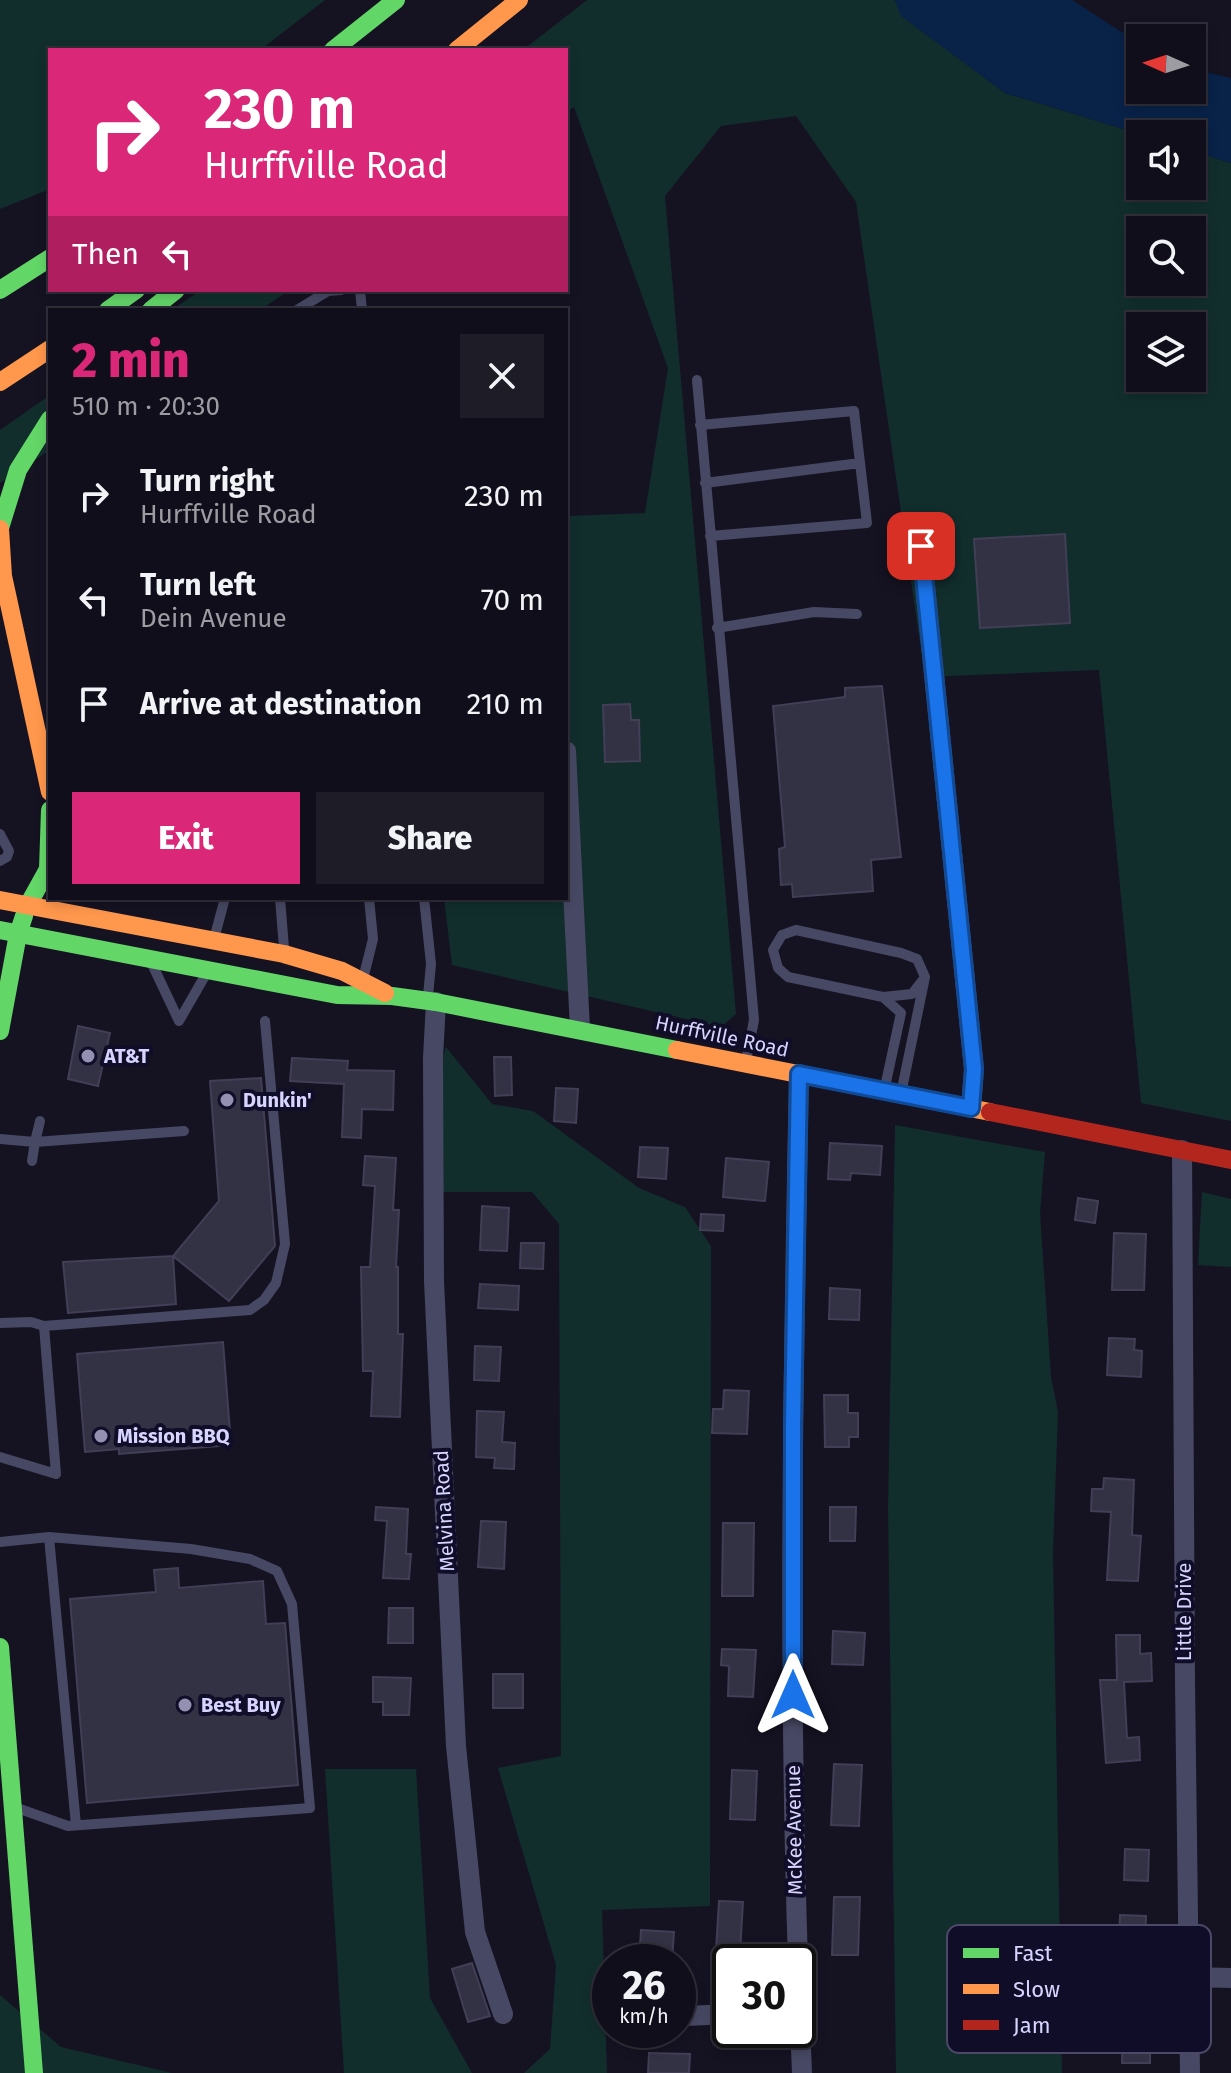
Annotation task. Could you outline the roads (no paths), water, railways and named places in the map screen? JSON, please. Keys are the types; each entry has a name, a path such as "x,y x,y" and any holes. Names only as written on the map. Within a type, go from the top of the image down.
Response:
{"main road":[{"path":"336,48 396,0"},
{"path":"459,48 519,0"},
{"path":"0,290 48,259"},
{"path":"111,308 133,292"},
{"path":"154,308 174,292"},
{"path":"0,382 48,350"},
{"path":"48,422 26,451 14,475 0,528 3,576 48,783"},
{"path":"0,1031 9,932 48,869"},
{"name":"Hurffville Road","path":"0,900 284,954 342,971 392,996"},
{"name":"Hurffville Road","path":"9,932 337,995 392,996 580,1029 1231,1160"},
{"path":"0,1647 6,1805 34,2073"}],"street":[{"path":"921,546 974,1069 971,1108"},
{"path":"568,791 580,1029"},
{"name":"Melvina Road","path":"432,1002 434,1281 456,1746 475,1932 503,2014"},
{"name":"McKee Avenue","path":"797,1944 793,1816 793,1425 799,1074"},
{"name":"Little Drive","path":"1182,1150 1189,1925"},
{"path":"1211,1978 1231,1978"},
{"path":"801,2048 802,2073"}],"lane":[{"path":"300,308 326,292"},
{"path":"697,380 754,1020 745,1063"},
{"path":"700,425 854,411 867,523 710,536"},
{"path":"705,483 860,463"},
{"path":"717,628 814,612 857,614"},
{"path":"0,834 9,851 7,857 0,861"},
{"path":"214,941 224,900"},
{"path":"280,900 284,954"},
{"path":"362,981 373,939 369,900"},
{"path":"424,900 432,1002"},
{"path":"893,1093 925,977 917,959 796,930 782,935 773,950 778,968 788,977 883,997 912,994 925,977"},
{"path":"149,959 179,1021 209,970"},
{"path":"883,997 901,1013 893,1093"},
{"path":"0,1323 31,1322 44,1326 250,1310 264,1300 276,1283 285,1244 265,1021"},
{"path":"32,1161 40,1121"},
{"path":"0,1139 35,1142 184,1131"},
{"path":"0,1457 56,1474 44,1326"},
{"path":"49,1537 76,1825"},
{"path":"0,1542 49,1537 191,1549 250,1559 277,1571 292,1604 310,1808 68,1826 6,1805"}],"water":[{"path":"895,0 1072,0 1126,35 1126,104 1206,104 1206,72 1231,78 1231,163 1206,155 1206,120 1126,120 1126,130 1005,93 901,16"}],"place":[{"name":"AT&T","path":"88,1056"},
{"name":"Dunkin'","path":"227,1100"},
{"name":"Mission BBQ","path":"101,1436"},
{"name":"Best Buy","path":"185,1705"}]}
